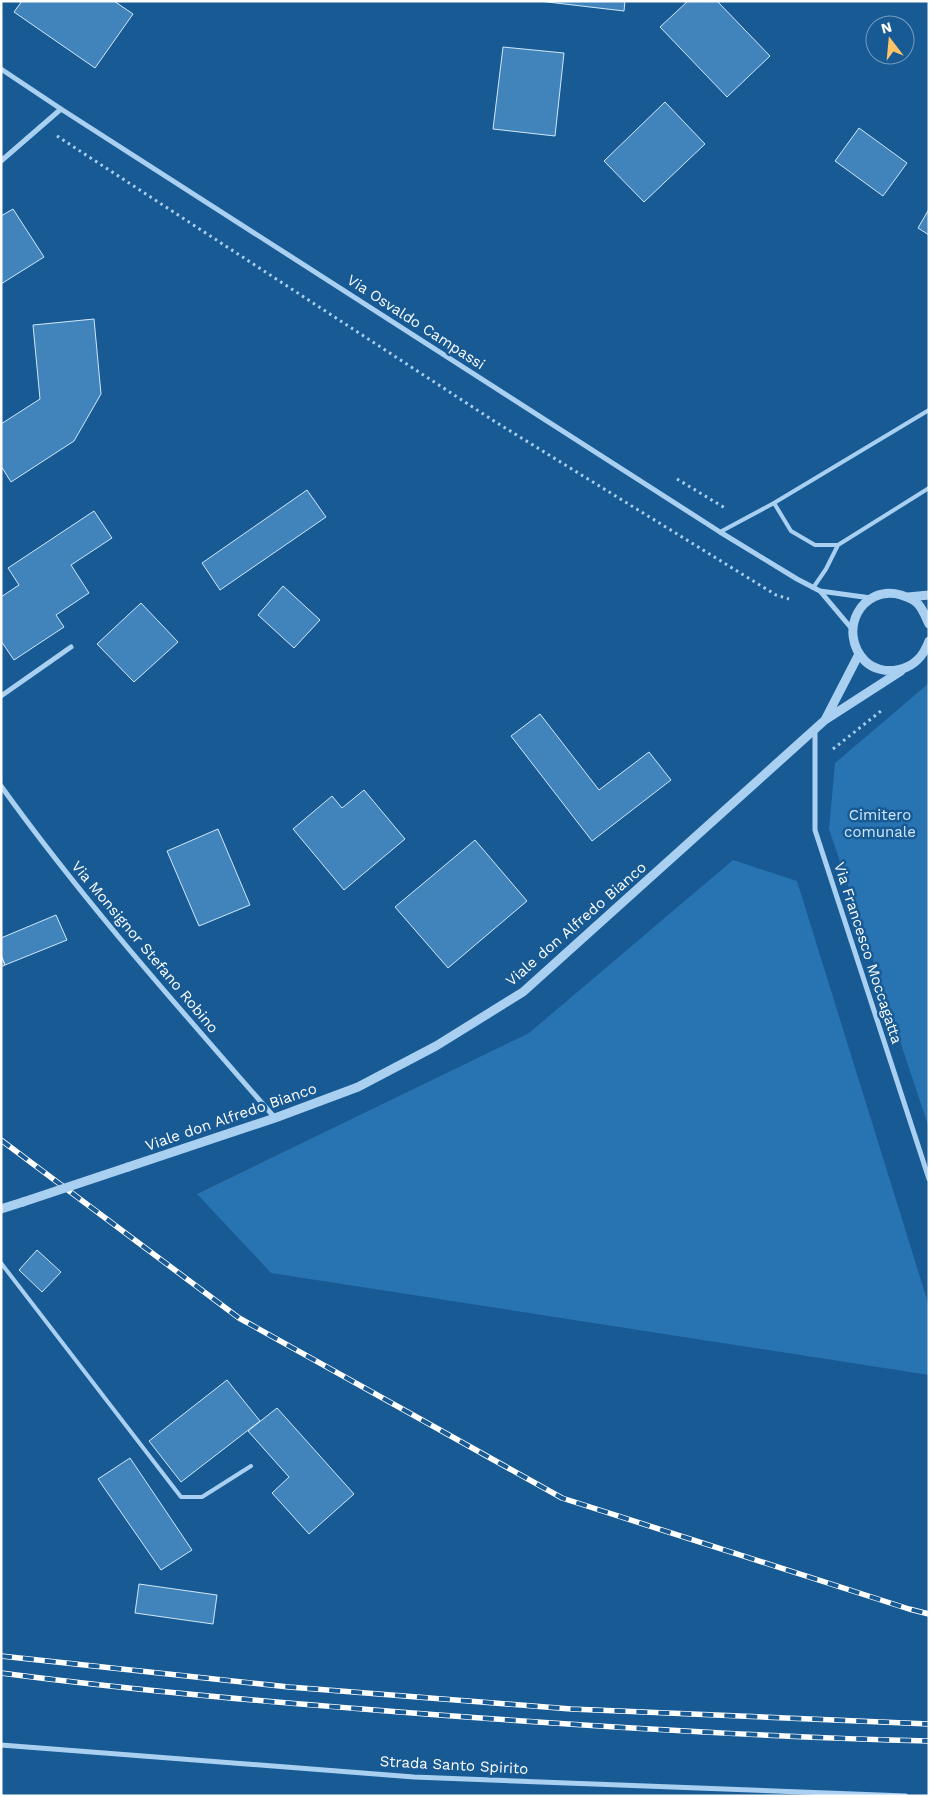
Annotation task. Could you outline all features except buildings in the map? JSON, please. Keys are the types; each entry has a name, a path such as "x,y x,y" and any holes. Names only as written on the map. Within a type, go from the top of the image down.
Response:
{"street":[{"name":"Via Osvaldo Campassi","path":"1,69 60,109 720,532 813,588 820,591 872,598"},
{"path":"1,161 60,109"},
{"name":"Via Osvaldo Campassi","path":"820,591 852,629"},
{"path":"905,668 892,671 879,669 867,663 859,654 853,642 852,629 855,616 862,606 872,598 884,594 908,597 929,595"},
{"path":"908,597 918,604 929,624"},
{"name":"Viale don Alfredo Bianco","path":"1,1209 275,1118 358,1088 436,1046 523,992 825,720 916,662 925,651 928,642"},
{"path":"1,696 71,647"},
{"name":"Viale don Alfredo Bianco","path":"825,720 859,654"},
{"name":"Via Francesco Moccagatta","path":"815,730 815,830 929,1180"},
{"name":"Via Monsignor Stefano Robino","path":"1,786 38,838 104,921 275,1118"},
{"name":"Strada Santo Spirito","path":"1,1745 414,1777 906,1796"}],"lane":[{"path":"720,532 774,503 929,410"},
{"path":"813,588 826,569 838,545 929,488"},
{"path":"774,503 791,531 815,545 838,545"},
{"path":"1,1264 181,1497 202,1497 251,1466"}],"path":[{"path":"41,126 494,421 776,595 790,599 792,594"},
{"path":"815,764 883,709"}],"green space":[{"name":"Cimitero comunale","path":"929,683 929,1128 829,829 835,763"},
{"path":"733,860 797,881 929,1306 929,1375 271,1273 197,1194 529,1033"}],"railway":[{"path":"1,1140 239,1318 562,1498 929,1614"},
{"path":"1,1656 289,1687 571,1709 929,1724"},
{"path":"1,1673 220,1697 561,1724 806,1737 929,1741"}]}
